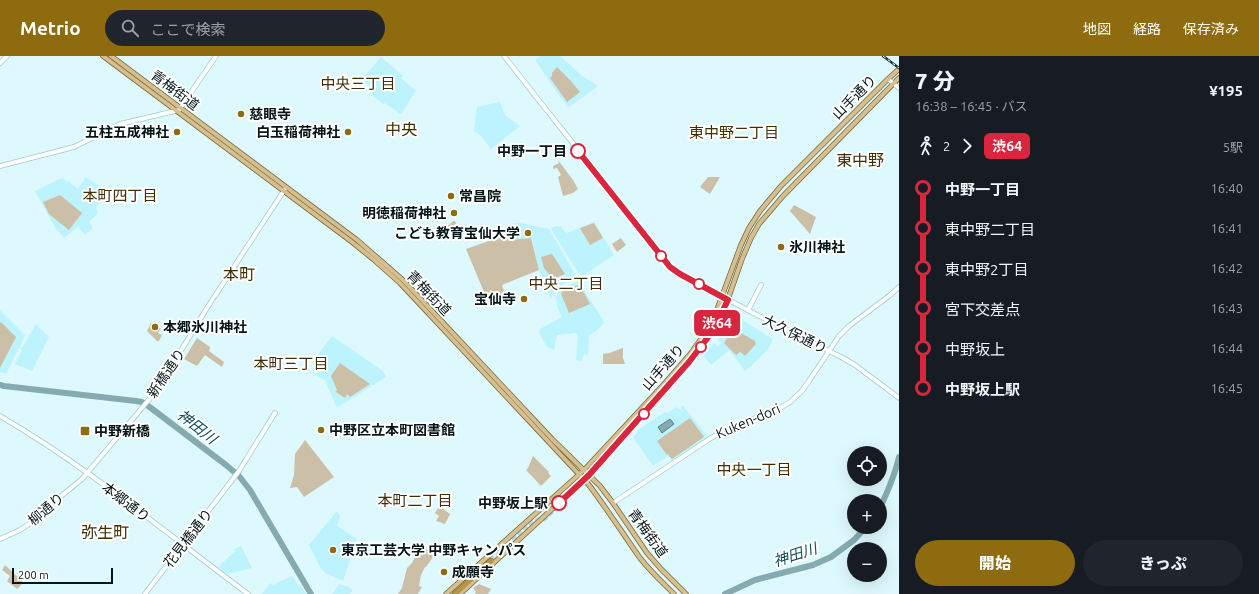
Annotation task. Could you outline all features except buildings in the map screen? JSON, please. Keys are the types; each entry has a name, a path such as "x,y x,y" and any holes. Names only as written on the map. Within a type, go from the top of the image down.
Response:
{"highway":[{"path":"455,594 491,560"}],"main road":[{"name":"青梅街道","path":"103,56 178,109"},
{"name":"青梅街道","path":"111,56 355,244 400,283 579,474 604,505 649,569 674,594"},
{"name":"山手通り","path":"460,594 491,560 584,470 698,344 715,315 741,245 749,228 760,211 781,186 898,70"},
{"name":"山手通り","path":"446,594 491,560 584,480 698,352 712,332 728,300 751,238 766,215 899,78"},
{"name":"青梅街道","path":"284,189 362,245 403,280 547,435 600,486 647,553 660,569 686,594"},
{"path":"596,457 601,462"}],"street":[{"path":"0,63 7,56"},
{"path":"0,166 74,147 120,124 178,109 216,56"},
{"name":"大久保通り","path":"504,56 668,264 680,274 728,300 855,365 899,398"},
{"path":"888,79 899,88"},
{"name":"新橋通り","path":"88,472 160,385 207,308 284,189"},
{"path":"748,310 761,285"},
{"name":"Kuken-dori","path":"613,504 711,438 729,428 785,406 801,392 839,336 849,326 899,287"},
{"name":"花見橋通り","path":"146,594 239,471 275,412"},
{"name":"本郷通り","path":"0,416 40,440 88,472 248,594"},
{"name":"柳通り","path":"0,539 21,530 35,520 49,506 80,481 88,472"}],"shaded area":[{"path":"541,56 560,56 582,76 597,85 597,87 569,107 560,97 536,61 536,59"},
{"path":"381,57 403,76 401,78 416,91 401,114 385,103 383,104 371,94 374,89 361,80"},
{"path":"557,67 580,92 567,102 550,78"},
{"path":"500,102 505,115 520,126 491,149 481,136 474,131 477,107"},
{"path":"558,160 578,189 573,193 563,196 558,177 561,175 557,168 553,169 553,166 559,163"},
{"path":"86,177 109,193 96,208 98,213 89,222 93,228 85,235 78,227 64,238 54,226 35,191 62,178 78,189"},
{"path":"708,177 720,177 710,194 700,187"},
{"path":"60,195 82,213 69,230 49,214 43,202"},
{"path":"794,205 816,217 810,234 790,211"},
{"path":"453,221 455,221 459,230 458,231 441,232"},
{"path":"594,222 614,255 581,277 551,229 552,227 561,226 567,233"},
{"path":"519,223 549,229 577,278 557,287 551,299 539,270 532,238 512,240 508,224"},
{"path":"594,223 603,238 590,245 580,228"},
{"path":"510,236 511,240 531,238 539,270 502,285 505,294 489,304 466,249 489,241 489,239"},
{"path":"621,238 626,245 617,252 612,244"},
{"path":"552,254 565,274 553,279 544,268 541,257"},
{"path":"578,281 604,323 596,331 589,335 588,355 584,354 582,361 576,360 577,333 557,335 554,350 547,347 539,333 540,329 562,317 557,306 556,297 560,289"},
{"path":"578,285 582,289 590,304 569,313 561,294 563,291"},
{"path":"0,310 25,335 20,347 22,348 36,324 49,337 32,371 15,364 22,350 19,348 6,374 0,372"},
{"path":"739,318 773,339 768,349 745,371 729,350 711,365 704,356 714,343 718,347 721,343 717,338 723,326 725,326 730,319 736,322"},
{"path":"1,322 16,337 0,368 0,323"},
{"path":"151,323 161,328 158,333 162,335 159,341 157,341 147,331"},
{"path":"734,329 755,341 756,344 745,356 740,352 736,355 724,343"},
{"path":"332,336 383,371 386,377 338,407 336,406 325,380 315,375 324,362 317,356"},
{"path":"197,338 210,347 209,351 224,362 222,367 205,355 197,366 184,359"},
{"path":"623,348 623,358 625,364 603,364 603,354"},
{"path":"340,363 370,384 350,397 347,394 345,398 336,392 337,390 331,376"},
{"path":"683,406 708,437 671,461 668,456 653,466 633,437 641,428 665,412 667,413 677,407 680,410"},
{"path":"690,418 704,437 672,459 668,454 667,455 657,441"},
{"path":"670,419 674,424 662,433 658,427"},
{"path":"305,440 334,477 304,497 297,487 290,488 294,475 295,454"},
{"path":"533,456 551,476 541,486 526,470"},
{"path":"439,506 450,514 445,524 436,521 439,516 435,513"},
{"name":"東京工芸大学 中野キャンパス","path":"337,511 340,516 337,526 357,539 343,581 327,574 321,569 309,545"},
{"path":"241,546 252,568 227,574 218,567 235,551 234,549"},
{"path":"420,546 435,554 421,575 419,586 422,587 418,594 398,594 402,588 407,568 412,563"},
{"path":"5,565 23,583 17,589 7,581 10,576 2,570"},
{"path":"293,576 298,586 301,586 306,594 262,594 270,583 273,585"},
{"path":"339,584 353,590 350,594 332,594"},
{"path":"479,584 491,589 488,594 475,594 476,592 473,588"}],"waterway":[{"name":"神田川","path":"0,385 136,401 142,402 151,408 239,476 250,490 311,594"},
{"name":"神田川","path":"886,494 899,457"},
{"name":"神田川","path":"725,594 755,580 813,565 831,557 860,534"}],"tunnel":[{"path":"543,520 560,504"},
{"path":"491,561 530,524 542,518"},
{"path":"450,594 457,586"}],"railway":[{"path":"883,56 899,68"}],"bus line":[{"name":"渋64","path":"559,503 589,475 698,352 712,332 728,300 670,267 578,151"}],"place":[{"name":"慈眼寺","path":"241,114"},
{"name":"五柱五成神社","path":"177,132"},
{"name":"白玉稲荷神社","path":"348,132"},
{"name":"中野一丁目","path":"578,151"},
{"name":"常昌院","path":"451,196"},
{"name":"明徳稲荷神社","path":"454,213"},
{"name":"こども教育宝仙大学","path":"528,233"},
{"name":"氷川神社","path":"781,247"},
{"name":"宝仙寺","path":"524,299"},
{"name":"本郷氷川神社","path":"155,327"},
{"name":"中野区立本町図書館","path":"321,430"},
{"name":"中野新橋","path":"85,431"},
{"name":"中野坂上駅","path":"559,503"},
{"name":"東京工芸大学 中野キャンパス","path":"333,550"},
{"name":"成願寺","path":"444,572"}],"district":[{"name":"中央三丁目","path":"358,84"},
{"name":"中央","path":"401,129"},
{"name":"東中野二丁目","path":"734,133"},
{"name":"東中野","path":"860,160"},
{"name":"本町四丁目","path":"120,196"},
{"name":"本町","path":"239,274"},
{"name":"中央二丁目","path":"566,284"},
{"name":"本町三丁目","path":"291,364"},
{"name":"中央一丁目","path":"754,470"},
{"name":"本町二丁目","path":"415,501"},
{"name":"弥生町","path":"105,532"}]}
